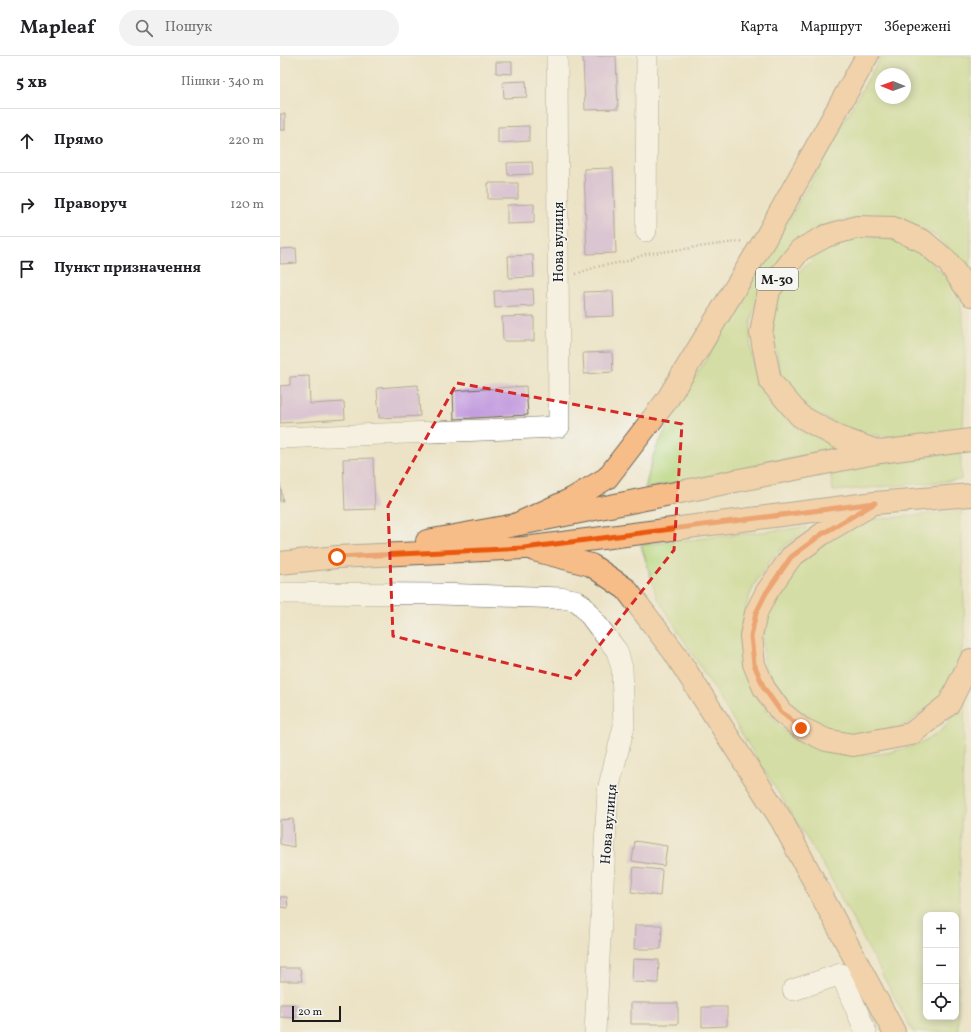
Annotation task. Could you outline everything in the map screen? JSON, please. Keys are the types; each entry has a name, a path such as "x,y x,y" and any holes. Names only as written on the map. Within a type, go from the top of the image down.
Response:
{"main road":[{"path":"515,525 572,499 607,478 667,400 765,238 867,56"},
{"name":"М-30","path":"971,295 948,262 923,241 894,228 857,227 826,236 800,250 769,290 761,332 770,381 800,416 838,437 880,452 971,440"},
{"path":"337,557 515,525 880,452"},
{"path":"280,563 337,557 524,548 875,503 971,494"},
{"path":"875,503 822,534 791,557 766,593 756,613 751,636 754,664 764,688 781,712 801,728 826,740 853,745 911,734 949,704 971,660"},
{"path":"524,548 591,565 626,589 674,652 782,821 894,1032"}],"street":[{"name":"Нова вулиця","path":"280,438 559,427 556,56"},
{"path":"646,231 647,56"},
{"name":"Нова вулиця","path":"280,593 521,596 574,600 582,605 617,651 622,668 624,726 608,790 595,1032"},
{"path":"793,990 841,974 866,1032"}],"path":[{"path":"558,279 596,267 627,261 646,254 765,238"}],"highlighted area":[{"path":"457,383 682,424 674,550 573,679 393,636 388,506"}],"green space":[{"path":"881,56 971,56 971,277 943,242 927,232 913,226 878,220 859,219 842,221 827,224 812,234 766,289 757,303 753,313 750,338 754,365 767,399 781,415 790,422 839,448 645,489 654,453 669,423 795,209"},
{"path":"860,236 889,239 913,249 929,261 953,285 959,298 964,334 965,375 963,429 894,437 866,434 839,425 819,415 800,402 785,385 773,342 772,327 776,302 789,283 814,257 834,242"},
{"path":"961,451 961,480 833,491 830,470"},
{"path":"961,511 965,634 960,659 942,697 906,725 866,737 838,735 803,720 773,686 765,667 763,649 764,627 769,606 796,565 836,533 867,520"},
{"path":"807,527 801,534 780,550 768,563 754,587 747,603 743,620 741,648 745,675 753,690 781,727 791,736 824,749 853,754 887,753 909,747 938,733 945,726 958,705 965,699 959,912 923,912 923,1020 958,1020 958,1032 913,1032 828,873 657,597 641,545"}],"building":[{"path":"583,56 616,56 618,109 585,110"},
{"path":"496,62 512,62 512,74 496,73"},
{"path":"526,81 527,97 504,98 503,82"},
{"path":"280,114 285,114 285,130 280,130"},
{"path":"529,126 529,141 498,143 498,127"},
{"path":"532,162 533,174 508,175 507,163"},
{"path":"613,168 616,253 587,254 584,169"},
{"path":"488,183 518,183 518,199 488,199"},
{"path":"534,204 534,223 507,224 507,205"},
{"path":"296,248 297,263 280,264 280,249"},
{"path":"533,255 534,277 509,278 508,256"},
{"path":"533,289 534,306 495,308 494,291"},
{"path":"613,291 614,316 585,317 584,292"},
{"path":"534,316 534,341 503,341 502,317"},
{"path":"612,352 613,372 584,374 583,353"},
{"path":"309,376 310,404 344,402 345,419 280,423 280,386 290,385 290,377"},
{"path":"418,385 420,416 379,418 377,388"},
{"path":"526,386 528,415 454,419 453,391"},
{"path":"373,458 375,509 345,510 343,459"},
{"path":"280,483 283,501 280,501"},
{"path":"293,819 294,847 280,844 280,820"},
{"path":"635,841 667,846 664,866 632,861"},
{"path":"634,867 662,870 660,896 631,892"},
{"path":"280,897 287,897 288,908 280,907"},
{"path":"635,925 662,925 661,949 634,949"},
{"path":"633,959 659,960 658,983 632,982"},
{"path":"280,968 300,968 302,981 280,981"},
{"path":"631,1003 678,1003 678,1024 631,1024"},
{"path":"280,1004 296,1004 296,1018 280,1017"},
{"path":"702,1007 727,1007 727,1026 702,1027"}],"route":[{"path":"337,557 524,548 875,503 822,534 791,557 766,593 756,613 751,636 754,664 764,688 781,712 801,728"}]}
